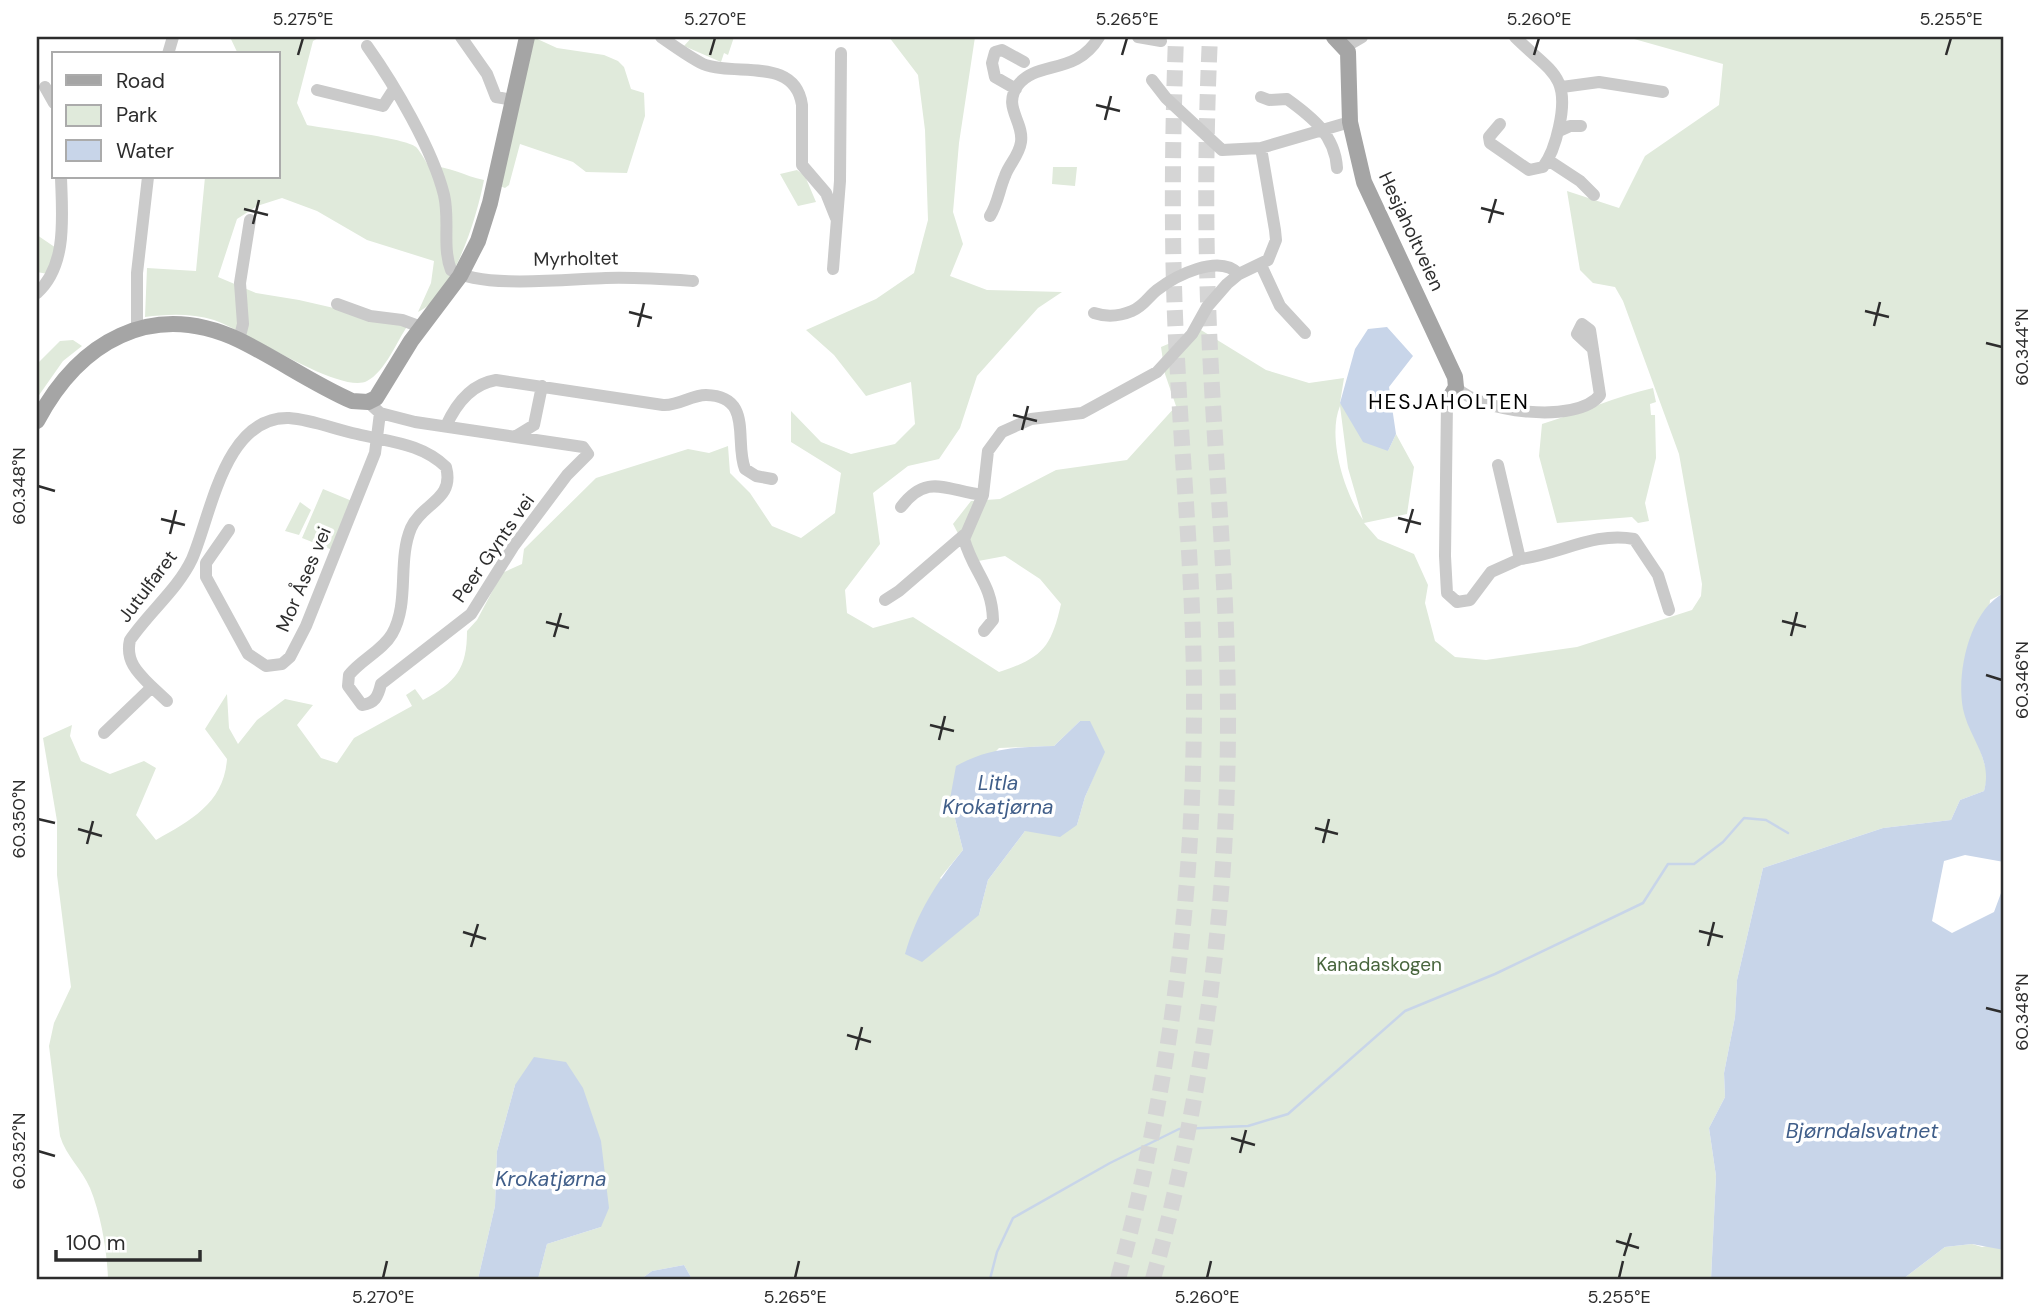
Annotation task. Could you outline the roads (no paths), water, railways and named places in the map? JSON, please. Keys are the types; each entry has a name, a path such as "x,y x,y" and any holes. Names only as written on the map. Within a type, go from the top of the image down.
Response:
{"main road":[{"path":"37,421 57,385 81,360 101,345 137,330 179,325 211,330 239,340 346,399 374,407 421,327 460,276 486,216 527,37"},
{"name":"Hesjaholtveien","path":"1339,42 1350,64 1350,122 1364,182 1427,312 1455,377 1456,387"},
{"path":"1447,406 1456,387"}],"street":[{"path":"461,37 487,74 496,97 513,100"},
{"path":"661,37 704,64 777,74 792,81 801,95 802,165 826,193 836,218"},
{"path":"990,216 999,202 1005,175 1016,158 1021,142 1011,109 1016,89 1028,77 1083,57 1099,37"},
{"path":"1138,37 1160,41"},
{"path":"1339,42 1362,37"},
{"path":"1500,124 1489,137 1490,143 1529,170 1539,169 1548,160 1559,131 1565,102 1562,87 1515,37"},
{"path":"367,46 394,89 437,173 446,201 448,264 451,271 460,276"},
{"path":"1016,89 995,77 992,57 995,52 1002,50 1024,62"},
{"path":"837,268 841,53"},
{"path":"1152,80 1166,98 1222,150 1261,148 1350,122"},
{"path":"1562,87 1599,82 1663,92"},
{"path":"45,87 52,99"},
{"path":"317,90 383,106 394,89"},
{"path":"1261,97 1269,100 1287,99 1322,129 1335,150 1337,168"},
{"path":"1559,131 1570,126 1581,126"},
{"path":"885,600 900,591 964,535 983,495 988,451 1002,432 1031,419 1082,412 1157,372 1192,334 1207,307 1239,274 1268,260 1276,240 1261,148"},
{"path":"1548,160 1580,181 1594,195"},
{"path":"37,293 53,269 59,249 61,178"},
{"path":"137,330 137,273 148,178"},
{"path":"239,340 243,324 240,283 250,220"},
{"path":"1261,265 1280,306 1306,333"},
{"path":"1094,313 1115,316 1134,310 1161,287 1199,269 1227,267 1239,274"},
{"name":"Myrholtet","path":"460,276 490,280 651,278 693,281"},
{"path":"337,304 370,316 402,320 421,327"},
{"path":"1456,387 1470,398 1531,412 1564,411 1591,403 1601,390 1591,347"},
{"path":"446,426 461,401 480,384 496,380 663,405 683,403 697,396 725,400 740,418 745,469 756,476 772,479"},
{"path":"516,436 534,425 542,386"},
{"path":"1447,406 1447,593 1457,602 1470,600 1492,572 1508,562 1540,557 1590,541 1634,539 1658,575 1670,610"},
{"name":"Peer Gynts vei","path":"374,407 446,426 583,447 588,454 567,475 513,547 471,614 381,684 378,697 372,703 362,705 348,686 349,675 391,636 398,621 404,554 411,528 417,518 441,499 449,478 446,467 430,454 375,437"},
{"name":"Mor Åses vei","path":"229,530 206,564 206,577 248,654 267,666 282,664 290,657 306,626 375,453 374,407"},
{"name":"Jutulfaret","path":"167,701 131,662 127,650 130,640 191,561 221,472 248,436 263,426 286,418 375,437"},
{"path":"1498,466 1520,559"},
{"path":"901,507 915,491 926,485 983,495"},
{"path":"964,535 970,559 977,573 987,583 992,603 993,620 984,631"},
{"path":"104,733 152,687"}],"water":[{"path":"1387,327 1413,356 1389,387 1396,434 1388,451 1363,442 1340,403 1355,349 1368,329"},
{"name":"Bjørndalsvatnet","path":"2004,593 2004,862 1965,855 1944,861 1932,921 1952,933 1994,912 2004,885 2004,1250 1972,1244 1945,1247 1903,1279 1711,1279 1716,1176 1709,1128 1725,1097 1724,1073 1735,1017 1737,980 1763,868 1883,828 1951,820 1960,800 1984,791 1985,769 1963,709 1962,678 1974,627 1992,601"},
{"name":"Litla Krokatjørna","path":"1080,721 1090,721 1105,752 1085,797 1077,825 1060,837 1025,831 988,880 979,915 922,962 905,954 928,899 963,850 950,799 956,766 992,752 1054,746"},
{"name":"Krokatjørna","path":"534,1057 566,1062 583,1088 601,1141 609,1208 601,1227 547,1244 538,1279 478,1279 495,1206 497,1151 515,1085"},
{"path":"684,1265 692,1279 641,1279 652,1271"}],"waterway":[{"path":"990,1279 997,1252 1013,1218 1110,1163 1179,1129 1248,1126 1288,1114 1405,1011 1495,974 1643,903 1668,864 1694,864 1723,842 1744,818 1766,820 1788,833"}],"tunnel":[{"path":"1118,1279 1136,1209 1164,1070 1183,928 1189,857 1194,714 1193,629 1173,249 1176,37"},
{"path":"1153,1279 1171,1209 1199,1068 1210,996 1224,852 1227,663 1206,233 1210,37"}],"district":[{"name":"HESJAHOLTEN","path":"1449,402"}],"park label":[{"name":"Kanadaskogen","path":"1379,964"}]}
